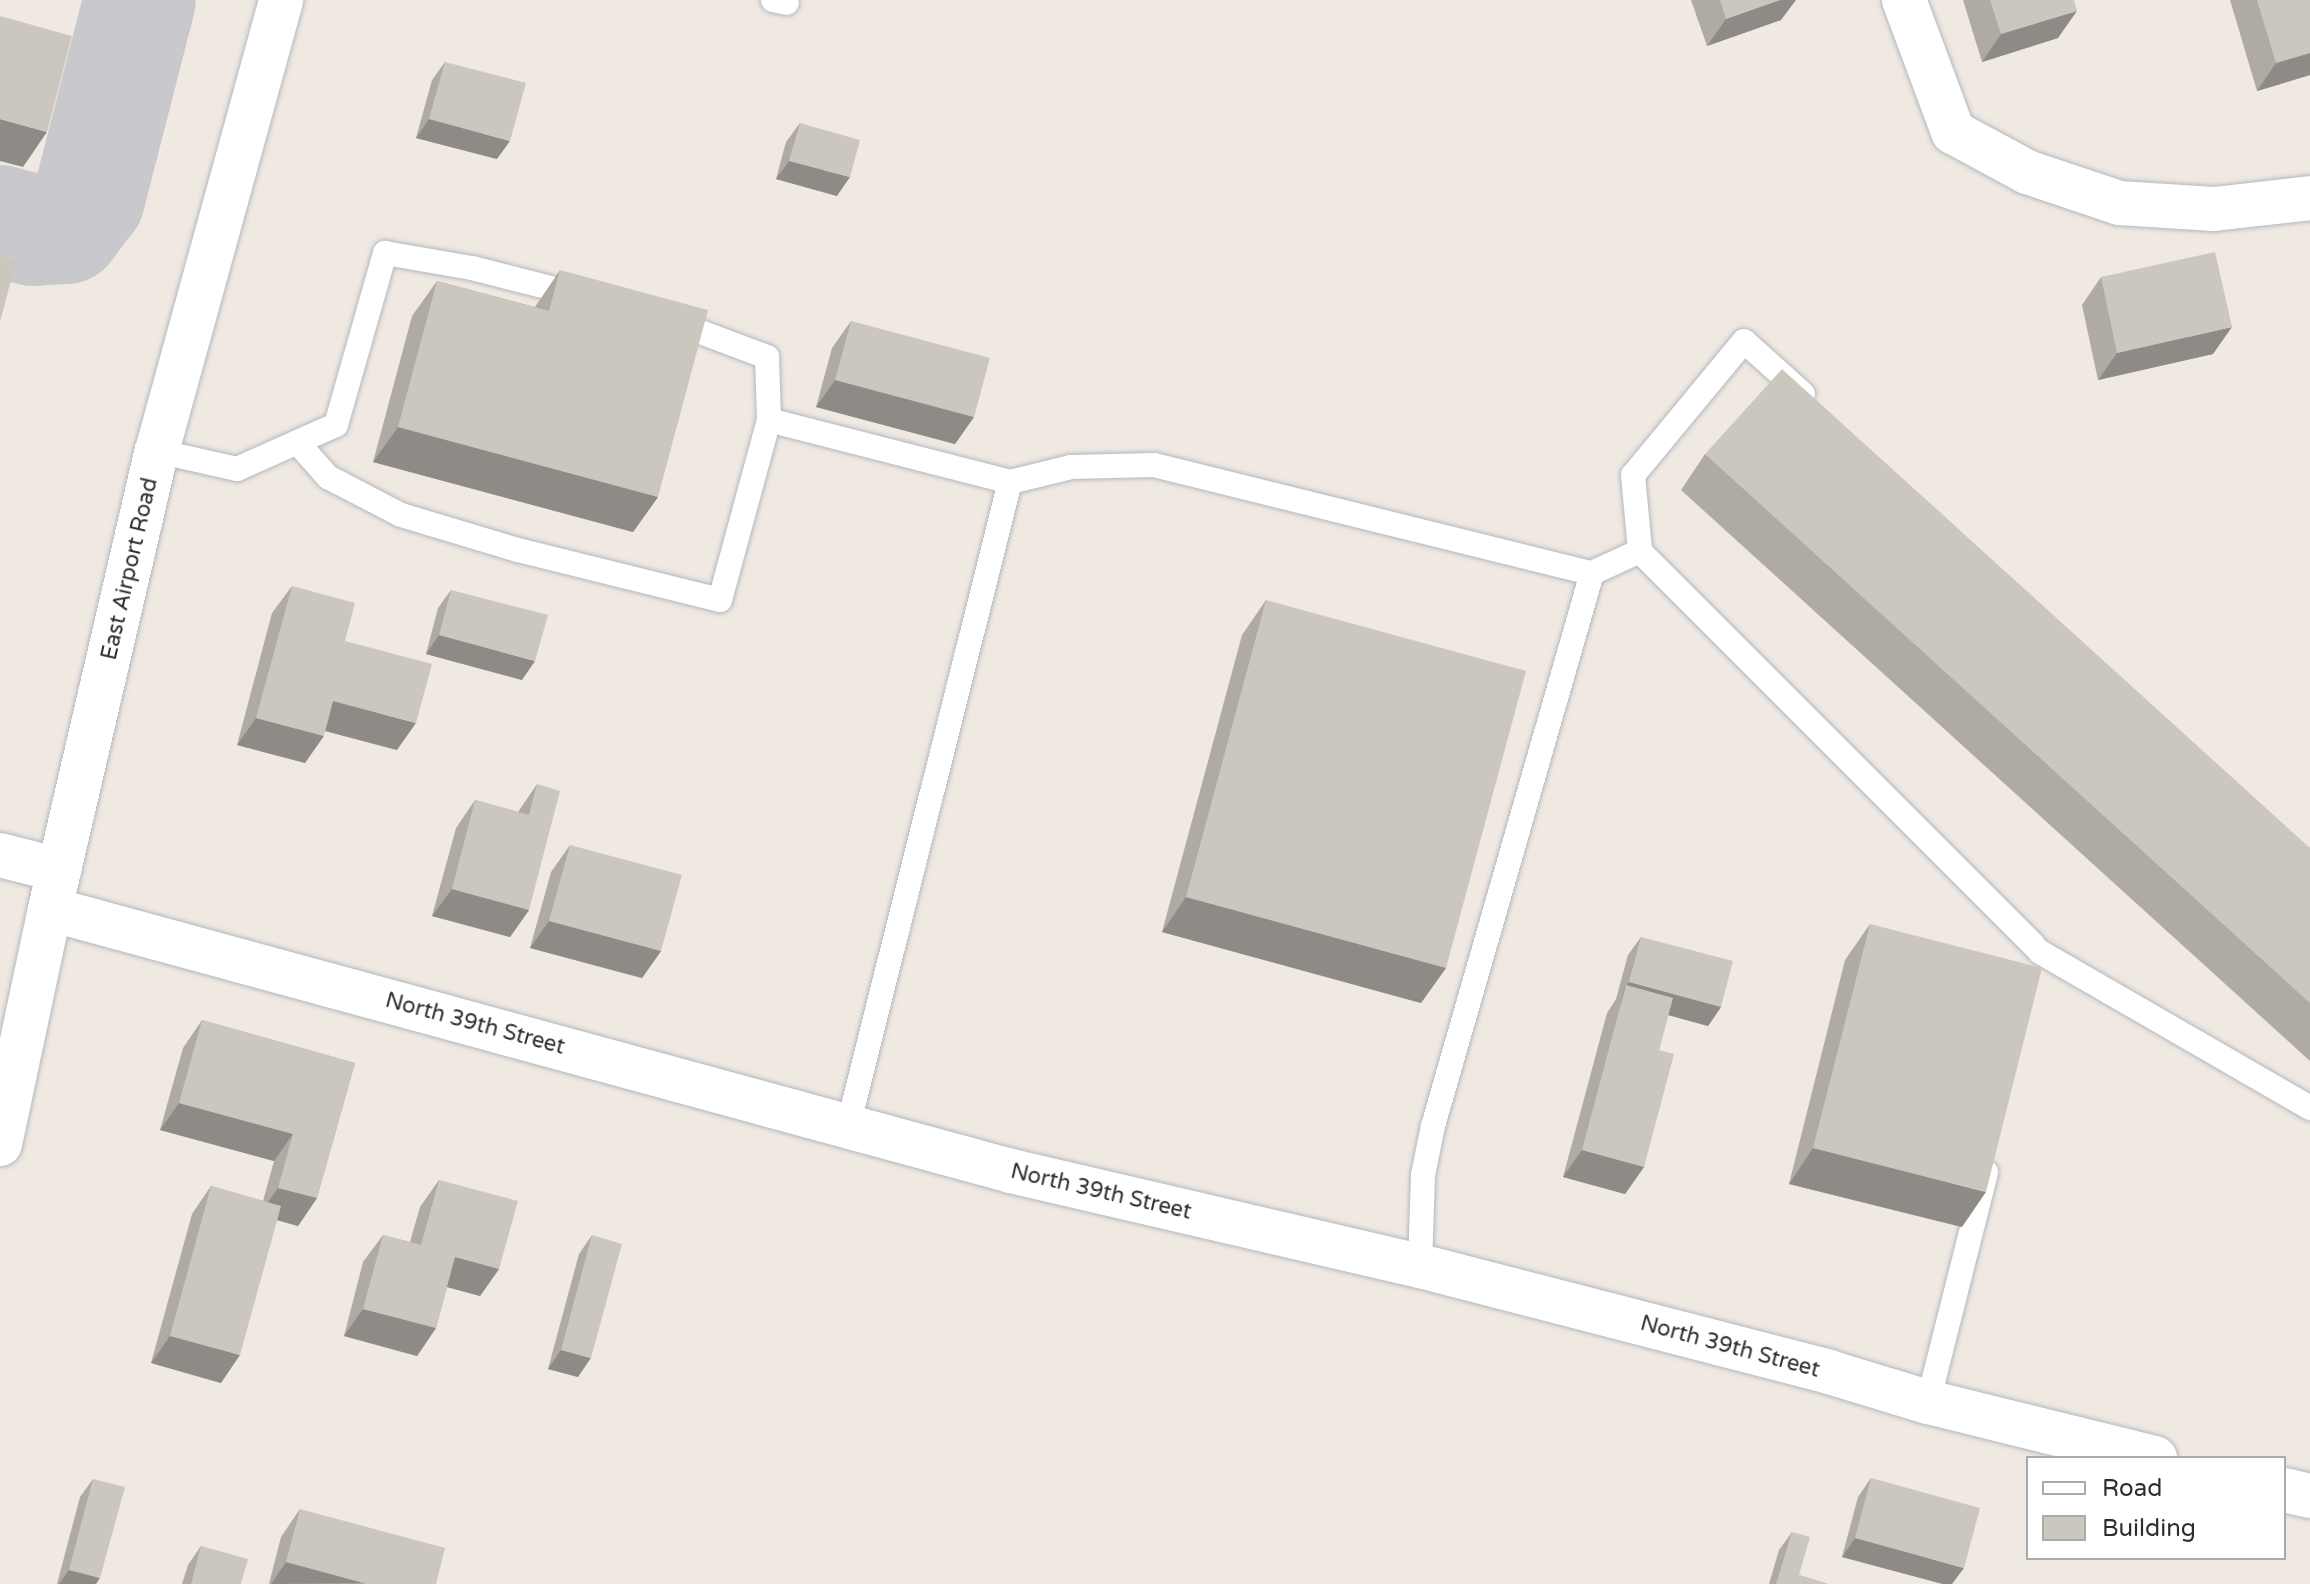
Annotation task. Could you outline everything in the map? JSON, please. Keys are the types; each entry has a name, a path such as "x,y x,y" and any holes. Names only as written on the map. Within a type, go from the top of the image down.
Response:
{"street":[{"name":"East Airport Road","path":"0,1144 55,889 157,451 281,0"},
{"path":"1904,0 1953,132 2027,172 2119,203 2214,209 2310,198"},
{"name":"North 39th Street","path":"0,855 55,889 848,1126 1011,1171 1420,1266 1829,1372 1928,1402 2147,1456"},
{"path":"2286,1490 2310,1496"}],"lane":[{"path":"157,451 237,469 336,425 385,253 472,268 602,301"},
{"path":"297,442 328,477 401,515 518,550 720,600 769,420 767,357 646,312"},
{"path":"1825,415 1744,341 1633,475 1640,551 2040,952 2310,1108"},
{"path":"769,420 1010,482 1071,467 1154,465 1592,573 1640,551"},
{"path":"848,1126 1010,482"},
{"path":"1420,1266 1423,1175 1433,1126 1592,573"},
{"path":"2032,983 2040,952"},
{"path":"1928,1402 1991,1151"}],"building":[{"path":"1720,0 1780,0 1726,19"},
{"path":"1990,0 2074,0 2077,11 2001,34"},
{"path":"2257,0 2310,0 2310,53 2276,63"},
{"path":"0,16 72,36 47,132 0,119"},
{"path":"445,62 526,83 510,141 429,119"},
{"path":"800,123 860,140 850,177 789,161"},
{"path":"2215,252 2232,327 2117,353 2101,277"},
{"path":"0,256 16,261 0,322"},
{"path":"560,270 708,310 658,497 398,427 437,281 549,311"},
{"path":"851,321 990,358 974,417 835,380"},
{"path":"1782,369 2310,848 2310,1003 1705,454"},
{"path":"292,586 355,603 345,641 432,664 416,723 333,701 324,736 256,718"},
{"path":"451,590 548,615 535,661 439,635"},
{"path":"1266,600 1526,671 1446,968 1186,897"},
{"path":"537,784 560,791 529,910 452,889 475,800 529,815"},
{"path":"570,845 682,875 661,951 549,921"},
{"path":"1870,924 2042,968 1986,1192 1813,1148"},
{"path":"1641,937 1733,961 1721,1007 1629,982"},
{"path":"1626,985 1673,998 1659,1050 1674,1054 1644,1167 1582,1150"},
{"path":"202,1020 355,1063 317,1198 278,1188 293,1134 179,1103"},
{"path":"439,1180 518,1201 499,1269 455,1257 436,1328 363,1309 383,1235 421,1245"},
{"path":"211,1186 281,1206 240,1355 170,1336"},
{"path":"592,1235 622,1244 591,1358 561,1350"},
{"path":"1871,1478 1980,1508 1964,1568 1855,1538"},
{"path":"93,1479 125,1487 100,1578 69,1570"},
{"path":"300,1509 445,1548 436,1584 367,1584 286,1562"},
{"path":"1792,1532 1810,1537 1799,1575 1828,1584 1776,1584"},
{"path":"201,1546 248,1559 241,1584 191,1584"}],"taxiway":[{"path":"0,221 34,230 66,228 89,198 140,0"}]}
